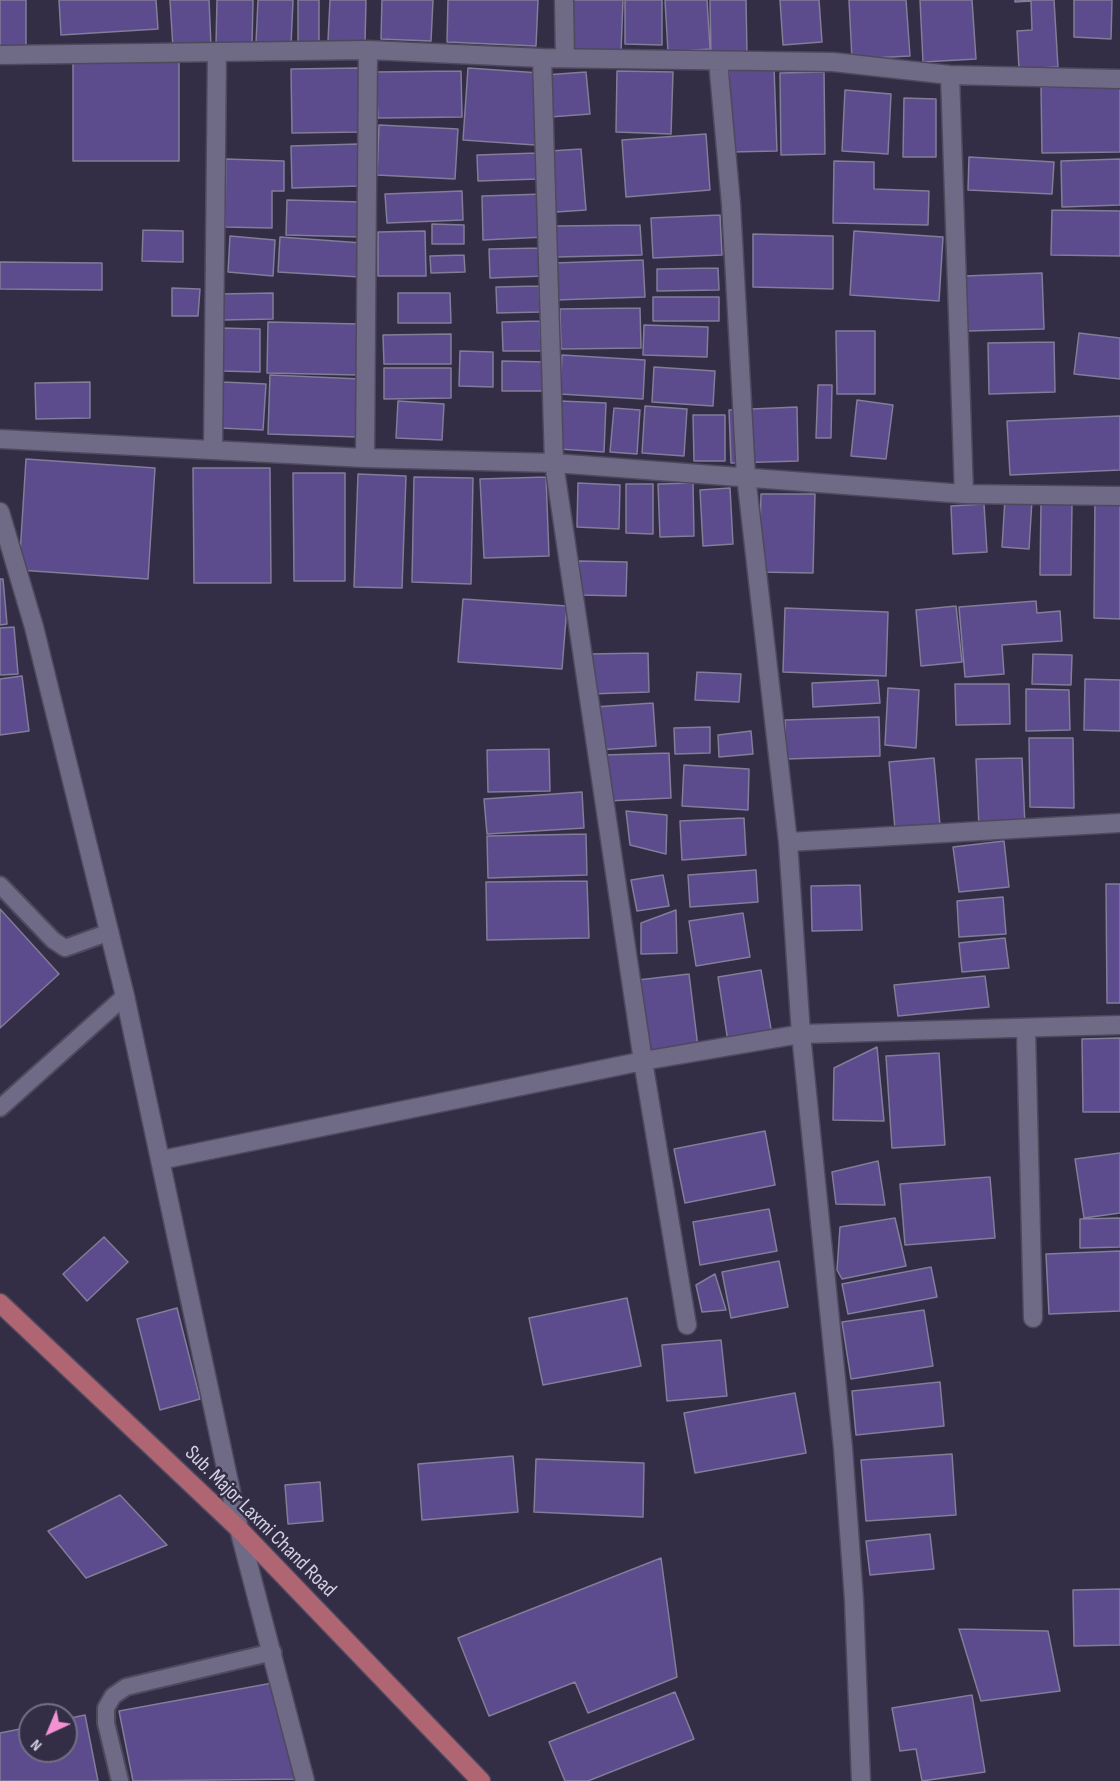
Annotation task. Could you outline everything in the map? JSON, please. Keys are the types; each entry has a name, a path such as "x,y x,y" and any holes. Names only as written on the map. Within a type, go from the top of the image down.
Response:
{"main road":[{"name":"Sub. Major Laxmi Chand Road","path":"0,1303 239,1529 481,1781"}],"street":[{"path":"564,0 565,58"},
{"path":"365,458 368,50"},
{"path":"0,55 368,50 543,58 833,62 950,75 1120,80"},
{"path":"213,450 217,52"},
{"path":"543,58 554,464 643,1061 687,1325"},
{"path":"718,61 731,204 746,476 788,842 801,1034 843,1448 854,1600 861,1781"},
{"path":"950,75 964,494"},
{"path":"0,439 365,458 554,464 746,476 964,494 1120,496"},
{"path":"0,512 34,627 110,932 239,1529 306,1781"},
{"path":"788,842 1120,823"},
{"path":"161,1160 643,1061 801,1034 1120,1025"},
{"path":"1026,1029 1033,1318"}],"lane":[{"path":"0,885 53,940 65,948 110,932"},
{"path":"0,1108 125,996"},
{"path":"120,1781 106,1723 106,1708 113,1696 126,1687 273,1652"}],"building":[{"path":"0,0 26,0 26,48 0,48"},
{"path":"59,0 156,0 158,29 61,35"},
{"path":"170,0 209,0 211,46 173,48"},
{"path":"217,0 253,0 252,46 216,45"},
{"path":"258,0 293,0 291,45 256,43"},
{"path":"298,0 319,0 319,44 298,44"},
{"path":"330,0 366,0 365,43 328,41"},
{"path":"382,0 433,0 431,41 381,39"},
{"path":"448,0 538,0 536,46 447,42"},
{"path":"569,0 623,0 621,52 569,51"},
{"path":"625,0 662,0 662,45 625,44"},
{"path":"665,0 707,0 710,49 668,52"},
{"path":"710,0 746,0 747,54 711,54"},
{"path":"780,0 819,0 822,42 783,45"},
{"path":"849,0 906,0 910,56 852,59"},
{"path":"920,0 972,0 976,59 923,62"},
{"path":"1015,0 1054,0 1058,67 1019,69 1017,31 1032,30 1031,1 1015,2"},
{"path":"1074,0 1112,0 1111,39 1074,37"},
{"path":"73,58 179,59 179,161 73,161"},
{"path":"774,67 777,151 731,152 729,69"},
{"path":"359,68 360,132 292,133 291,69"},
{"path":"468,68 540,73 535,145 463,140"},
{"path":"461,71 462,117 378,118 376,72"},
{"path":"617,71 673,72 671,134 616,132"},
{"path":"586,72 590,114 550,117 545,75"},
{"path":"824,72 825,154 781,155 780,73"},
{"path":"1120,86 1120,152 1042,153 1041,87"},
{"path":"845,90 891,94 888,154 842,151"},
{"path":"904,98 936,99 936,157 903,157"},
{"path":"379,125 458,129 455,179 377,175"},
{"path":"706,134 710,190 626,197 622,140"},
{"path":"358,144 359,186 292,188 291,146"},
{"path":"581,149 586,210 556,212 550,151"},
{"path":"537,153 538,179 478,181 477,155"},
{"path":"969,157 1054,162 1052,194 968,190"},
{"path":"226,159 284,161 284,191 272,191 272,228 225,227"},
{"path":"1120,159 1120,205 1062,207 1061,161"},
{"path":"834,161 874,162 874,189 929,191 928,225 833,223"},
{"path":"462,191 463,220 387,223 385,194"},
{"path":"544,194 545,237 483,240 482,196"},
{"path":"287,200 362,202 362,237 286,235"},
{"path":"1052,210 1120,211 1120,256 1051,255"},
{"path":"720,215 722,255 653,258 651,218"},
{"path":"432,224 464,225 464,244 432,244"},
{"path":"640,225 642,255 556,257 556,226"},
{"path":"143,230 183,231 183,262 142,261"},
{"path":"425,231 426,276 378,276 378,232"},
{"path":"854,231 943,237 939,301 850,295"},
{"path":"753,234 833,236 833,289 753,287"},
{"path":"230,236 275,240 273,276 228,272"},
{"path":"280,237 362,243 360,277 278,272"},
{"path":"544,248 545,276 490,278 489,249"},
{"path":"464,255 465,272 431,273 430,256"},
{"path":"643,260 645,297 555,300 554,263"},
{"path":"0,262 102,263 102,290 0,289"},
{"path":"718,268 719,290 657,291 657,269"},
{"path":"1042,273 1044,329 967,331 965,276"},
{"path":"539,286 540,312 497,313 496,287"},
{"path":"172,288 200,289 198,316 172,316"},
{"path":"273,293 273,319 222,320 221,294"},
{"path":"398,293 450,293 451,323 398,323"},
{"path":"653,297 719,297 719,321 653,321"},
{"path":"640,308 641,348 561,349 560,309"},
{"path":"540,321 541,351 503,351 502,322"},
{"path":"268,322 360,324 359,375 267,373"},
{"path":"644,325 708,327 707,357 643,355"},
{"path":"221,328 260,329 260,372 221,371"},
{"path":"836,331 875,331 875,394 837,394"},
{"path":"1079,333 1120,338 1120,379 1074,374"},
{"path":"451,334 451,364 384,364 383,335"},
{"path":"1054,342 1055,392 989,394 988,343"},
{"path":"460,351 493,352 493,387 459,386"},
{"path":"562,355 645,360 643,399 560,394"},
{"path":"502,361 546,362 547,391 502,391"},
{"path":"654,367 715,371 713,406 652,402"},
{"path":"384,368 451,368 451,398 384,399"},
{"path":"270,375 360,379 358,437 268,434"},
{"path":"90,382 90,418 36,419 35,383"},
{"path":"223,382 266,384 263,430 220,428"},
{"path":"818,385 832,385 831,438 816,438"},
{"path":"857,400 893,405 886,459 851,456"},
{"path":"398,401 444,404 442,440 396,438"},
{"path":"561,401 606,403 604,452 559,449"},
{"path":"645,406 687,409 684,456 642,453"},
{"path":"797,407 798,461 731,463 729,410"},
{"path":"614,408 640,410 637,454 610,452"},
{"path":"693,415 725,415 725,461 694,461"},
{"path":"1120,416 1120,470 1010,475 1007,421"},
{"path":"26,459 155,468 148,579 19,570"},
{"path":"193,468 270,468 271,583 194,583"},
{"path":"293,473 345,473 345,581 294,581"},
{"path":"358,474 406,476 402,588 354,587"},
{"path":"414,477 473,478 471,584 412,582"},
{"path":"546,477 549,556 484,558 480,479"},
{"path":"578,483 620,485 619,529 577,527"},
{"path":"693,483 694,536 660,537 658,484"},
{"path":"626,484 653,484 653,534 626,533"},
{"path":"730,488 733,544 703,546 700,490"},
{"path":"761,494 815,494 813,573 759,572"},
{"path":"1095,497 1120,497 1120,619 1094,618"},
{"path":"1005,499 1032,500 1029,549 1002,547"},
{"path":"1041,503 1072,503 1071,575 1040,575"},
{"path":"984,504 987,552 953,554 951,506"},
{"path":"579,561 627,562 626,596 579,595"},
{"path":"0,579 3,579 7,624 0,625"},
{"path":"463,599 567,606 562,669 458,662"},
{"path":"1036,601 1037,613 1060,611 1062,641 1002,645 1004,674 965,677 959,607"},
{"path":"956,606 962,662 921,666 916,610"},
{"path":"785,608 888,612 886,676 783,672"},
{"path":"14,627 18,674 0,675 0,628"},
{"path":"648,653 649,692 589,694 588,654"},
{"path":"1033,654 1072,655 1071,685 1032,684"},
{"path":"697,672 741,674 739,702 695,700"},
{"path":"22,676 29,731 0,735 0,679"},
{"path":"1085,679 1120,680 1120,731 1084,730"},
{"path":"878,680 880,703 813,707 812,683"},
{"path":"955,684 1009,684 1010,724 956,725"},
{"path":"888,688 919,690 916,748 885,745"},
{"path":"1026,689 1069,690 1070,730 1026,731"},
{"path":"653,703 656,746 598,750 594,707"},
{"path":"879,717 880,756 786,759 785,720"},
{"path":"710,727 710,753 675,754 674,728"},
{"path":"751,731 753,754 719,757 718,735"},
{"path":"1029,738 1073,738 1074,808 1030,807"},
{"path":"549,749 550,791 488,792 487,750"},
{"path":"669,753 671,798 606,801 604,755"},
{"path":"934,758 940,825 895,829 889,762"},
{"path":"1022,758 1025,826 979,828 976,759"},
{"path":"684,765 749,769 748,810 682,806"},
{"path":"582,792 584,828 487,834 484,799"},
{"path":"626,811 667,815 666,854 630,845"},
{"path":"744,818 746,855 682,860 680,821"},
{"path":"586,834 587,875 488,878 487,836"},
{"path":"1004,841 1009,887 959,892 953,847"},
{"path":"756,870 758,902 690,907 688,875"},
{"path":"663,875 669,906 637,911 631,880"},
{"path":"587,881 589,938 487,940 486,882"},
{"path":"1106,884 1120,884 1120,1003 1107,1003"},
{"path":"860,885 862,930 812,931 811,886"},
{"path":"1003,897 1006,934 959,937 957,901"},
{"path":"0,909 59,974 0,1028"},
{"path":"676,910 677,953 641,954 641,923"},
{"path":"743,913 750,957 696,966 689,921"},
{"path":"1005,938 1009,968 962,972 959,943"},
{"path":"761,970 772,1035 728,1042 718,977"},
{"path":"689,974 698,1047 648,1053 638,980"},
{"path":"985,976 989,1007 898,1016 894,985"},
{"path":"1120,1038 1120,1112 1083,1112 1082,1039"},
{"path":"877,1047 884,1121 833,1120 834,1068"},
{"path":"939,1053 945,1145 892,1148 886,1056"},
{"path":"765,1131 775,1185 685,1203 674,1149"},
{"path":"1120,1153 1120,1213 1084,1218 1075,1159"},
{"path":"878,1161 885,1205 836,1204 832,1172"},
{"path":"990,1177 995,1238 905,1245 900,1184"},
{"path":"769,1209 777,1251 700,1265 693,1222"},
{"path":"895,1218 906,1266 842,1279 837,1270 840,1227"},
{"path":"1120,1218 1120,1247 1080,1248 1080,1219"},
{"path":"104,1237 128,1262 87,1301 63,1274"},
{"path":"1120,1251 1120,1311 1049,1314 1046,1254"},
{"path":"779,1261 788,1307 731,1318 722,1272"},
{"path":"931,1267 937,1297 848,1314 842,1284"},
{"path":"715,1274 726,1310 702,1312 696,1285"},
{"path":"627,1298 641,1366 543,1385 529,1318"},
{"path":"177,1308 200,1399 160,1410 137,1319"},
{"path":"924,1310 933,1366 851,1379 842,1322"},
{"path":"721,1340 727,1396 667,1401 662,1345"},
{"path":"940,1382 944,1426 856,1435 852,1391"},
{"path":"795,1393 806,1453 695,1473 684,1413"},
{"path":"952,1454 956,1515 866,1521 861,1460"},
{"path":"513,1456 518,1512 422,1520 418,1464"},
{"path":"536,1459 644,1463 643,1517 534,1512"},
{"path":"320,1482 323,1521 288,1524 285,1485"},
{"path":"120,1495 167,1545 86,1578 48,1531"},
{"path":"930,1534 934,1569 870,1575 866,1541"},
{"path":"661,1558 677,1677 588,1713 575,1682 489,1716 458,1638"},
{"path":"1120,1589 1120,1645 1074,1646 1073,1590"},
{"path":"959,1629 1048,1631 1060,1691 981,1701"},
{"path":"278,1682 297,1779 133,1781 119,1711"},
{"path":"675,1692 694,1739 588,1781 565,1781 549,1742"},
{"path":"972,1695 985,1772 922,1781 916,1749 900,1751 892,1708"},
{"path":"85,1715 98,1781 0,1781 0,1733 18,1729 18,1763 78,1763 78,1716"}]}
